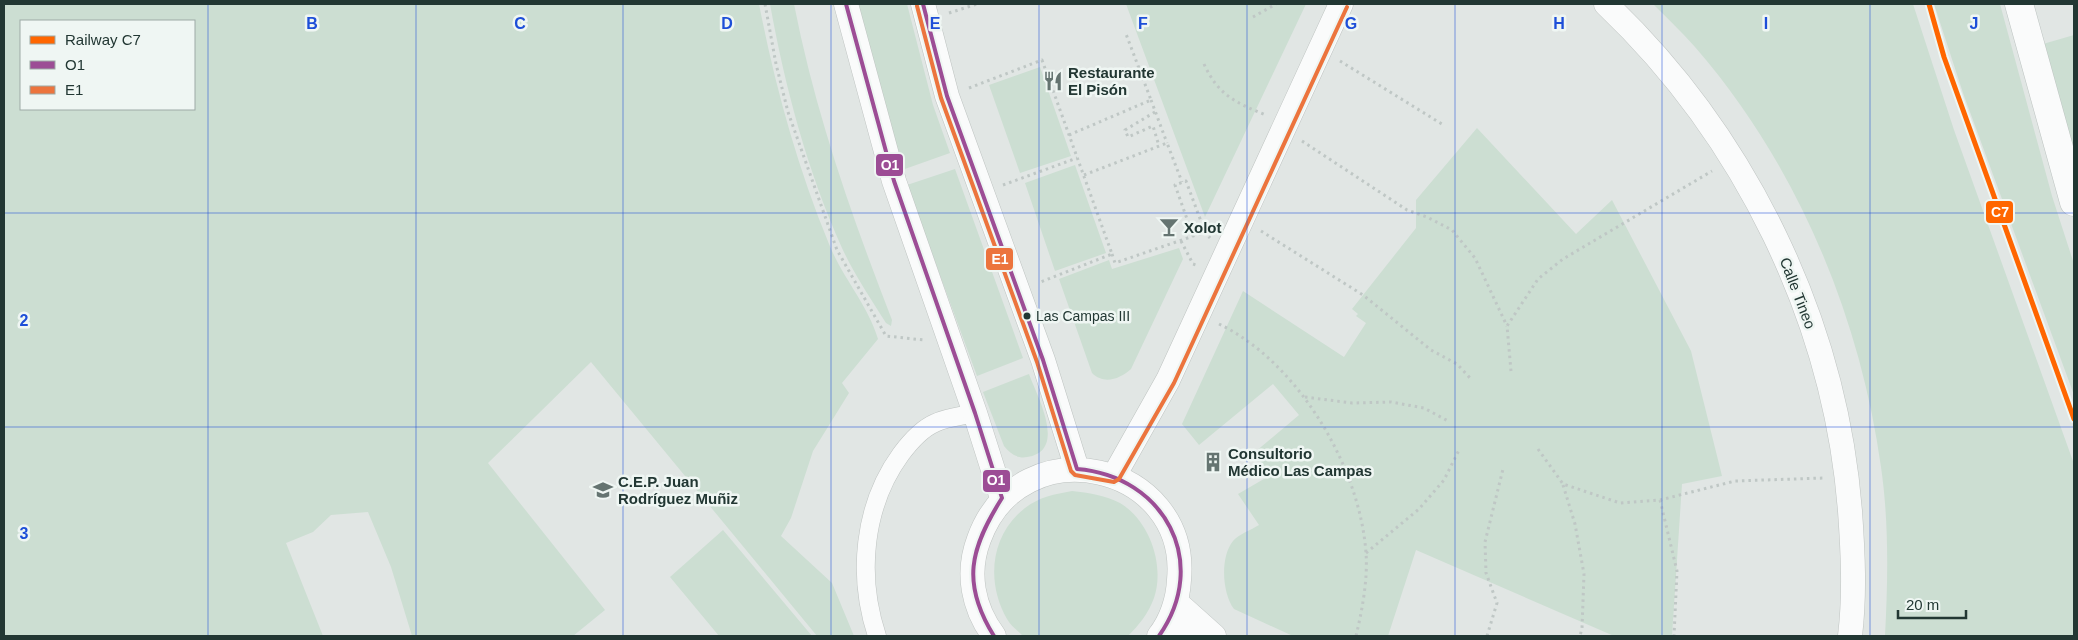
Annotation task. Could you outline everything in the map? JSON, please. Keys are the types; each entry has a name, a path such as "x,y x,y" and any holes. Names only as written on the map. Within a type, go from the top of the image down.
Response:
{"main road":[{"path":"2019,4 2074,202"}],"street":[{"path":"846,4 894,180 975,413 1002,498"},
{"path":"1114,476 1168,380 1219,264 1341,4"},
{"name":"Calle Tineo","path":"1606,4 1674,76 1733,159 1772,229 1804,304 1831,389 1847,477 1853,547 1850,636"},
{"path":"925,12 947,96 981,193 1019,290 1077,469"},
{"path":"877,636 866,589 866,550 870,521 886,477 907,446 921,432 935,423 975,413"},
{"path":"994,636 977,605 972,571 975,549 983,527 1002,498 1020,485 1040,475 1077,469 1114,476 1136,489 1155,504 1174,535 1180,573 1176,602 1161,633 1201,636"},
{"path":"1176,602 1214,636"}],"path":[{"path":"765,4 776,64 788,112 837,250 886,336 951,343"},
{"path":"925,12 976,4"},
{"path":"1253,17 1276,4"},
{"path":"1126,34 1182,182"},
{"path":"1320,48 1446,126"},
{"path":"947,96 1042,60 1115,263 1205,232"},
{"path":"1204,64 1221,91 1234,101 1266,115 1282,128 1407,210 1427,217 1452,230 1475,258 1507,326 1511,371"},
{"path":"1069,135 1151,100"},
{"path":"1155,112 1125,130 1128,137 1153,126 1159,146"},
{"path":"1084,175 1167,143"},
{"path":"981,193 1077,158"},
{"path":"1507,326 1538,279 1563,259 1733,159"},
{"path":"1181,240 1193,264 1219,264 1186,181 1175,185 1193,236"},
{"path":"1241,218 1363,295 1431,350 1457,364 1470,378"},
{"path":"1019,290 1112,254"},
{"path":"1196,314 1227,328 1259,351 1280,370 1305,397 1338,454 1357,506 1366,553 1356,636"},
{"path":"1305,397 1352,402 1391,402 1424,408 1448,421"},
{"path":"1538,449 1563,484 1575,524 1584,574 1580,636"},
{"path":"1366,553 1419,509 1444,480 1459,450"},
{"path":"1487,636 1497,603 1486,572 1485,542 1504,469"},
{"path":"1563,484 1620,503 1660,500 1736,481 1847,477"},
{"path":"1660,500 1677,572 1674,636"}],"green space":[{"path":"4,4 759,4 788,126 817,215 834,256 868,314 878,339 842,383 849,393 813,451 791,518 781,536 832,583 854,636 817,636 591,362 488,463 605,610 573,636 412,636 391,567 368,512 331,515 313,532 286,543 323,636 4,636"},
{"path":"770,4 794,4 813,84 836,164 892,320 891,326 886,323 863,286 847,258 829,219 798,128"},
{"path":"855,4 907,4 933,105 950,153 902,170"},
{"path":"1126,4 1306,4 1205,217"},
{"path":"1653,4 1913,4 1954,130 2074,464 2074,636 1885,636 1887,551 1884,488 1871,410 1840,298 1818,243 1793,191 1764,140 1731,92 1695,47"},
{"path":"1934,4 2000,4 2052,196 2074,264 2074,395 1963,93"},
{"path":"2074,35 2074,161 2043,44"},
{"path":"1040,67 1071,156 1020,173 989,85"},
{"path":"1477,128 1576,234 1612,200 1691,351 1722,476 1682,484 1672,636 1614,636 1416,550 1388,636 1293,636 1234,609 1230,602 1224,575 1224,565 1229,548 1238,536 1259,525 1238,494 1269,476 1255,452 1299,415 1273,384 1199,445 1182,424 1243,291 1344,357 1366,323 1356,316 1358,314 1352,309 1416,228 1416,200"},
{"path":"1075,165 1106,253 1055,271 1025,183"},
{"path":"955,169 1023,358 977,376 907,185"},
{"path":"1179,248 1183,259 1131,369 1117,378 1107,380 1097,377 1092,373 1059,279 1109,260 1112,269"},
{"path":"1029,374 1043,408 1048,434 1046,445 1039,453 1020,457 1011,453 1004,446 983,392"},
{"path":"1072,491 1102,496 1120,503 1140,521 1152,545 1158,572 1154,598 1143,619 1128,636 1023,636 1009,622 1000,605 994,575 998,545 1004,532 1013,519 1030,504 1059,493"},
{"path":"723,530 812,636 719,636 670,577"}],"rail line":[{"name":"C7","path":"1929,4 1944,57 2074,419"}],"transit line":[{"name":"O1","path":"846,4 894,181 975,413 1002,498 983,534 974,566 977,599 994,636"},
{"name":"O1","path":"923,4 947,96 1043,360 1077,469 1108,475 1134,488 1155,505 1170,527 1179,552 1180,580 1174,608 1159,636"},
{"name":"E1","path":"917,6 941,98 1037,362 1071,471 1075,475 1114,482 1119,479 1174,383 1347,7"}],"place":[{"name":"Restaurante El Pisón","path":"1053,81"},
{"name":"Xolot","path":"1169,227"},
{"name":"Las Campas III","path":"1027,316"},
{"name":"Consultorio Médico Las Campas","path":"1213,462"},
{"name":"C.E.P. Juan Rodríguez Muñiz","path":"603,490"}]}
